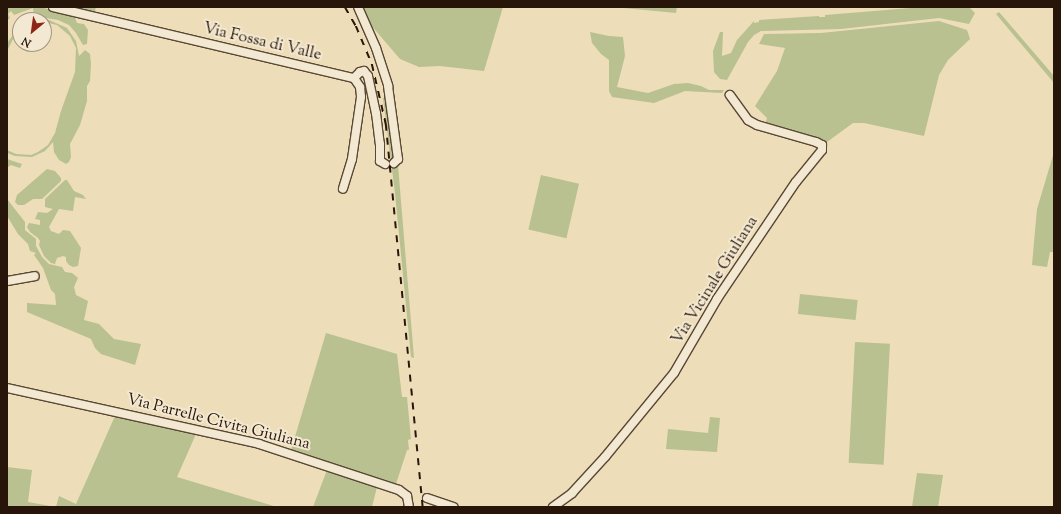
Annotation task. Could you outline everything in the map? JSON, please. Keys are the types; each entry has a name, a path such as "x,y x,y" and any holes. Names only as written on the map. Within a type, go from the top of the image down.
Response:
{"street":[{"name":"Via Fossa di Valle","path":"53,7 354,78 360,72 364,71 368,76 376,113 380,144 380,161 385,164"},
{"path":"358,7 376,48 388,86 398,159 394,163"},
{"path":"343,189 352,159 361,97 360,87 354,78"},
{"name":"Via Vicinale Giuliana","path":"553,507 572,493 605,457 674,373 717,299 796,182 822,150 822,145 816,142 748,120 730,95"},
{"path":"7,281 35,276"},
{"name":"Via Parrelle Civita Giuliana","path":"7,388 259,444 400,490 407,496 410,507"},
{"path":"427,498 453,507"}],"green space":[{"path":"7,7 40,7 74,15 77,23 84,24 88,30 87,44 83,45 69,25 52,19 52,12 34,12 33,8 22,12 12,12 11,11 8,14 10,18 7,21"},
{"path":"61,7 96,7 94,15"},
{"path":"361,7 503,7 484,71 440,66 419,67 400,59 370,24"},
{"path":"613,7 677,7 676,13"},
{"path":"923,7 969,7 975,13 969,24 939,18 841,29 761,31 754,35 748,42 727,80 720,79 714,72 713,51 720,32 723,32 722,56 731,53 737,40 754,21 754,23 759,22 759,20 819,16 825,17 825,15"},
{"path":"999,12 1054,76 1054,83 996,14"},
{"path":"52,21 67,28 76,41 79,56 85,50 90,54 91,64 90,81 87,86 87,101 80,125 70,144 71,157 69,162 66,164 59,160 54,152 53,142 45,151 32,157 15,156 7,153 7,150 16,154 31,155 48,145 55,133 75,72 76,48 70,36 57,25 52,24"},
{"path":"939,21 967,30 970,39 948,60 939,75 924,136 864,123 853,123 827,142 765,125 767,118 755,106 777,71 785,48 759,44 764,34 821,33"},
{"path":"590,32 623,37 625,56 617,87 648,93 674,84 688,83 701,86 709,90 724,90 722,93 685,91 654,103 612,97 609,91 609,60 601,54 592,43"},
{"path":"12,36 12,41 7,51 7,43"},
{"path":"387,97 398,165 414,358 411,357 395,193 383,98"},
{"path":"1054,152 1054,252 1050,252 1047,267 1032,265 1037,209"},
{"path":"7,159 22,164 20,168 11,165 8,167 7,173"},
{"path":"47,169 55,171 61,178 61,181 42,199 33,199 24,205 18,205 15,202 17,195"},
{"path":"541,175 579,184 566,238 528,230"},
{"path":"65,180 67,180 74,191 83,195 86,199 75,197 73,211 59,209 49,227 51,231 59,234 63,230 70,231 81,248 78,266 73,267 69,265 66,261 66,257 63,256 57,258 55,264 51,263 44,256 39,245 40,241 38,238 30,232 27,227 29,223 40,225 40,220 35,219 38,212 47,213 53,209 45,207 45,199"},
{"path":"7,199 25,222 25,230 36,239 36,246 42,257 49,264 62,267 65,272 72,273 78,278 74,287 76,295 88,301 84,320 99,324 114,339 141,344 135,365 101,354 95,348 91,339 27,312 27,303 56,305 55,294 51,290 43,268 34,255 36,253 30,251 28,244 18,234 7,216"},
{"path":"800,294 858,300 856,320 798,314"},
{"path":"326,333 397,354 402,397 407,397 411,439 408,440 409,450 407,450 396,484 291,450"},
{"path":"855,342 890,344 884,465 849,463"},
{"path":"115,416 196,434 177,477 277,507 56,507 59,496 76,504"},
{"path":"710,417 720,418 717,452 666,449 668,429 708,433"},
{"path":"7,467 32,470 28,502 56,507 7,507"},
{"path":"327,470 377,487 372,507 313,507"},
{"path":"917,473 943,475 938,507 912,507"}],"railway":[{"path":"345,7 356,26 372,64 386,124 423,507"}]}
